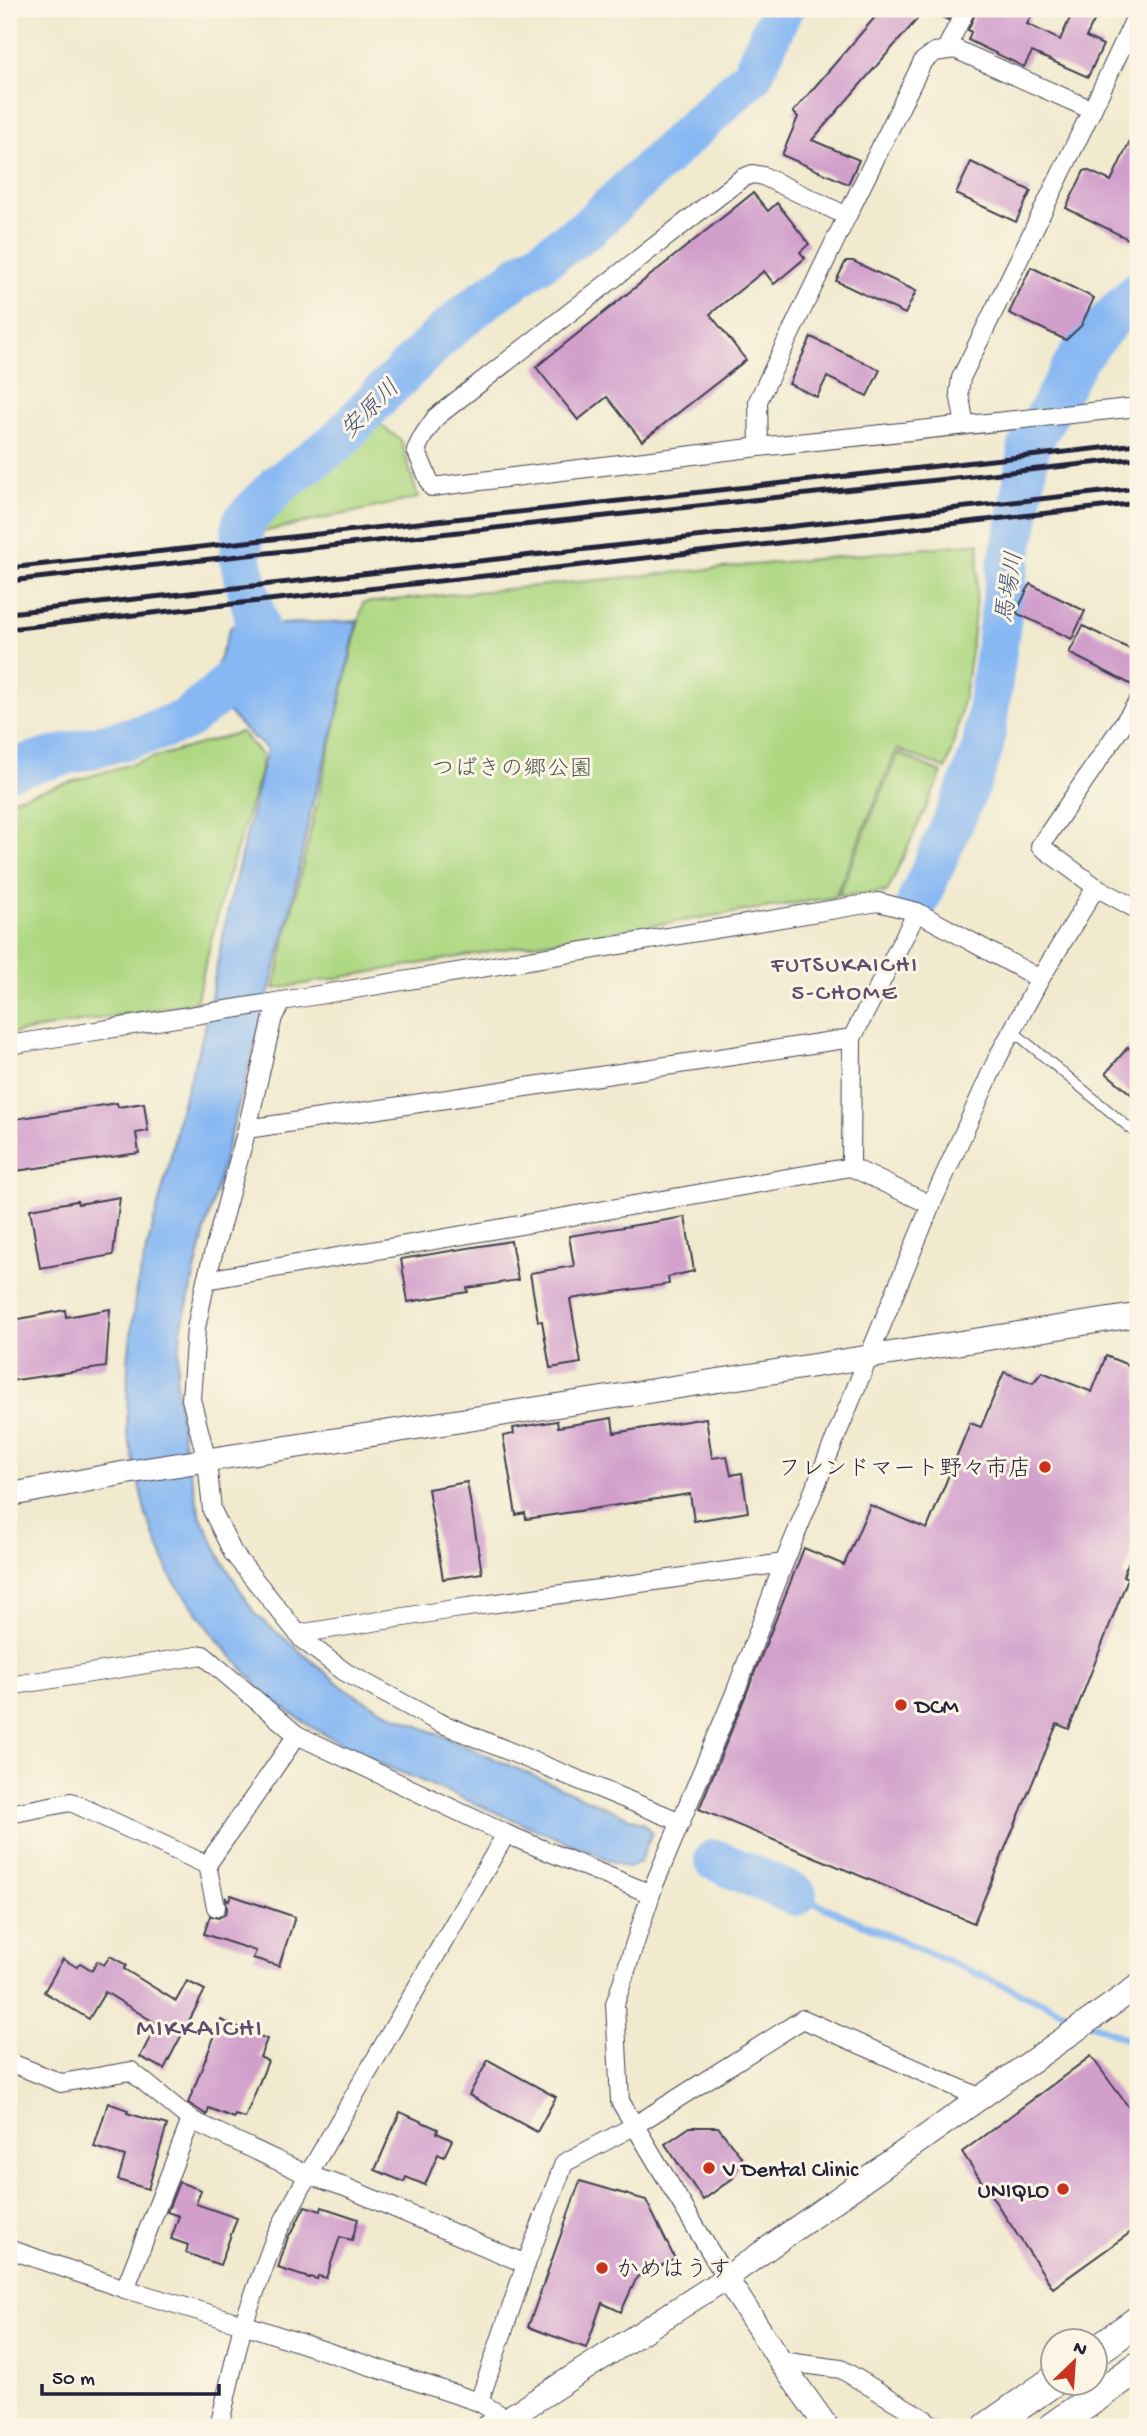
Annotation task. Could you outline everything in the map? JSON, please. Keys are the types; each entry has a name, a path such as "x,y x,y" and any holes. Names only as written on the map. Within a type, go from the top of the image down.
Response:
{"highway":[{"path":"1108,2342 1138,2321"},
{"path":"1053,2427 1138,2367"},
{"path":"988,2427 1038,2392"}],"street":[{"path":"946,49 966,9"},
{"path":"965,425 959,393 961,378 1138,12"},
{"path":"759,447 758,401 923,61 935,52 955,49 1092,110"},
{"path":"847,216 764,176 753,174 742,177 436,417 416,450 432,487 759,447 1138,407"},
{"path":"1138,702 1040,846 1096,887 1138,910"},
{"path":"827,2427 780,2361 726,2277 620,2101 615,2004 652,1890 735,1693 784,1563 930,1205 998,1056 1040,978 1096,887"},
{"path":"9,1045 878,902 917,912 1040,978"},
{"path":"851,1167 852,1038 917,912"},
{"path":"282,1001 273,1017 196,1328 191,1399 207,1461 212,1510 233,1553 298,1634 345,1672 438,1722 679,1826"},
{"path":"247,1129 852,1038"},
{"path":"206,1280 851,1167 930,1205"},
{"path":"9,1495 124,1473 1138,1315"},
{"path":"298,1634 454,1609 784,1563"},
{"path":"9,1686 203,1655 297,1735 506,1834 652,1890"},
{"path":"216,1907 207,1865 297,1735"},
{"path":"9,1814 71,1802 207,1865"},
{"path":"219,2427 243,2324 276,2235 506,1834"},
{"path":"9,2249 125,2289 243,2324 479,2402 497,2423 726,2277 1138,1986"},
{"path":"479,2402 526,2263 564,2163 634,2126 803,2019 981,2098"},
{"path":"9,2062 61,2083 131,2071 191,2120 308,2175 345,2187 526,2263"},
{"path":"125,2289 191,2120"},
{"path":"780,2361 841,2369 926,2420"}],"lane":[{"path":"1013,1031 1138,1135"}],"green space":[{"path":"375,421 401,440 418,498 258,533 271,508 340,456"},
{"name":"つばきの郷公園","path":"979,543 976,600 966,685 946,769 897,749 835,897 533,944 274,989 363,603"},
{"path":"241,732 262,756 260,774 223,893 196,1002 9,1034 9,800"},
{"path":"898,753 942,773 887,892 838,896"}],"water":[{"path":"357,621 336,720 312,805 288,920 181,1330 176,1382 182,1436 200,1515 222,1560 255,1614 344,1688 382,1710 644,1824 652,1833 639,1863 628,1868 379,1763 311,1727 266,1695 217,1639 171,1577 146,1515 127,1431 128,1362 136,1290 170,1161 179,1114 205,1028 228,909 267,749 246,731 208,690 231,626"}],"building":[{"path":"882,9 926,9 812,140 859,160 848,184 782,155 798,117 793,112"},
{"path":"926,9 953,9 948,20"},
{"path":"977,9 1035,9 1027,24 1060,40 1074,9 1100,9 1086,37 1103,45 1088,77 1032,52 1024,67 968,40 971,32 968,30"},
{"path":"1138,124 1138,244 1066,208 1084,171 1111,181"},
{"path":"971,162 1031,191 1016,222 956,194"},
{"path":"753,193 768,211 777,203 809,244 800,252 805,258 774,284 764,271 710,314 746,360 642,441 607,397 578,420 536,367"},
{"path":"846,261 853,261 916,291 905,314 836,281"},
{"path":"1031,267 1094,298 1081,326 1066,340 1009,313"},
{"path":"811,337 880,370 867,396 827,377 817,397 789,384"},
{"path":"1030,584 1085,611 1072,639 1016,613"},
{"path":"1083,626 1138,653 1138,688 1069,653"},
{"path":"1128,1047 1138,1056 1138,1100 1106,1073"},
{"path":"117,1103 118,1107 144,1103 148,1131 136,1133 139,1153 9,1172 9,1120"},
{"path":"120,1197 113,1255 40,1268 30,1209"},
{"path":"685,1217 694,1271 668,1277 669,1284 570,1299 581,1363 550,1368 530,1273 574,1266 569,1236"},
{"path":"511,1241 518,1280 467,1288 468,1292 408,1302 401,1259"},
{"path":"110,1309 106,1367 9,1381 9,1321 65,1310 66,1317"},
{"name":"DCM","path":"1106,1356 1138,1369 1138,1539 1123,1576 1128,1578 1069,1729 1057,1724 974,1923 699,1809 804,1548 844,1565 870,1505 927,1529 970,1423 981,1427 1004,1372 1033,1383 1042,1372 1092,1392"},
{"path":"612,1418 614,1433 706,1418 712,1458 727,1456 731,1475 742,1473 748,1512 694,1521 690,1494 526,1519 525,1513 516,1515 503,1436 514,1434 513,1428 557,1421 558,1427"},
{"path":"467,1482 482,1573 443,1579 428,1489"},
{"path":"231,1895 295,1917 279,1966 253,1958 256,1951 204,1934 210,1916 218,1918 224,1915 227,1910 226,1898 229,1900"},
{"path":"110,1956 126,1965 124,1969 176,2001 187,1981 205,1990 164,2069 140,2057 157,2024 105,1992 89,2019 44,1992 63,1959 77,1967 80,1963 92,1970 97,1961 104,1965"},
{"path":"221,2020 267,2039 260,2057 268,2061 245,2118 235,2115 234,2118 209,2108 207,2115 188,2103"},
{"name":"UNIQLO","path":"1091,2056 1138,2120 1138,2227 1053,2288 962,2152"},
{"path":"488,2060 556,2097 537,2132 469,2095"},
{"path":"108,2103 128,2110 127,2113 167,2125 148,2189 118,2180 125,2156 94,2147"},
{"path":"400,2112 438,2129 437,2133 452,2140 444,2157 438,2154 425,2185 406,2177 404,2182 375,2170"},
{"name":"V Dental Clinic","path":"690,2127 718,2127 742,2158 733,2178 703,2200 665,2144"},
{"name":"かめはうす","path":"580,2181 646,2200 675,2259 637,2277 621,2312 602,2303 586,2348 528,2327"},
{"path":"179,2182 201,2190 196,2204 237,2218 220,2265 186,2253 188,2245 171,2239 179,2216 167,2212"},
{"path":"305,2206 321,2211 322,2207 358,2219 352,2240 340,2237 326,2278 309,2278 278,2268 288,2237"}],"waterway":[{"name":"安原川","path":"9,769 145,734 184,721 216,696 241,669 257,623 241,561 243,522 278,485 338,441 444,333 484,300 588,228 752,75 782,9"},
{"name":"馬場川","path":"917,903 970,784 983,747 1007,570 1029,447 1078,358 1138,292"},
{"name":"馬場川","path":"715,1860 796,1895"},
{"path":"796,1895 1138,2044"}],"tunnel":[{"path":"926,2420 948,2427"}],"railway":[{"path":"9,568 1138,444"},
{"path":"9,581 1138,458"},
{"path":"9,613 1138,488"},
{"path":"9,629 1138,503"}],"place":[{"name":"フレンドマート野々市店","path":"1045,1467"},
{"name":"DCM","path":"901,1705"},
{"name":"V Dental Clinic","path":"709,2168"},
{"name":"UNIQLO","path":"1063,2189"},
{"name":"かめはうす","path":"602,2268"}],"district":[{"name":"FUTSUKAICHI 5-CHOME","path":"845,977"},
{"name":"MIKKAICHI","path":"200,2026"}]}
